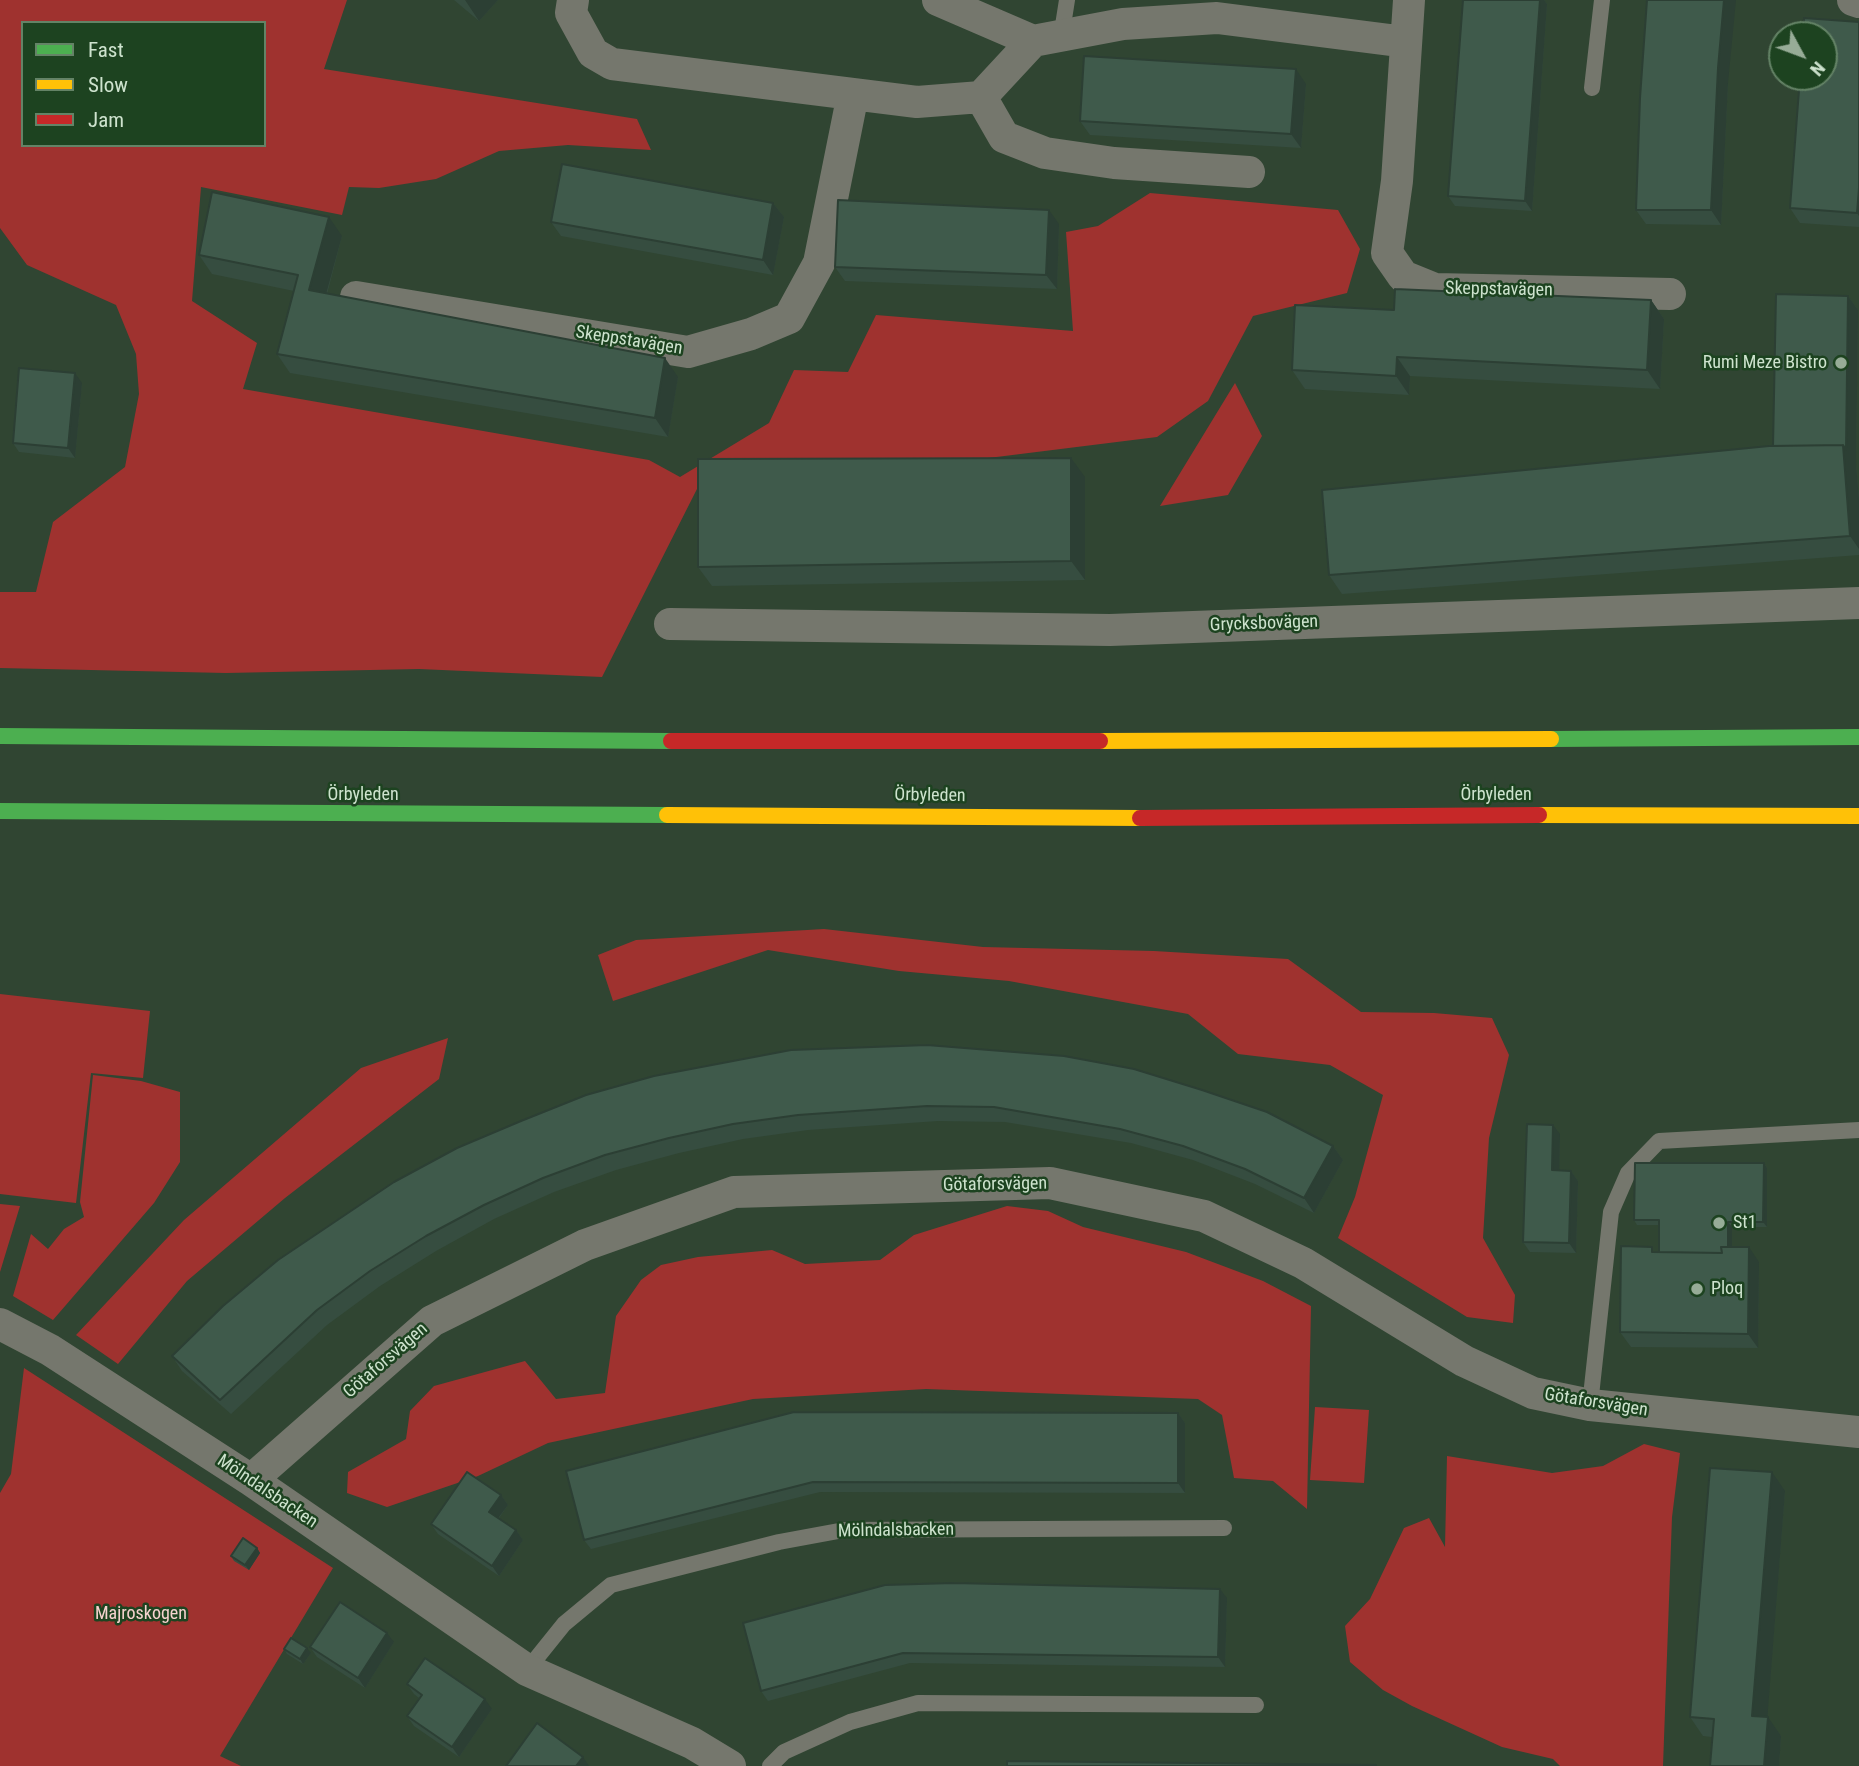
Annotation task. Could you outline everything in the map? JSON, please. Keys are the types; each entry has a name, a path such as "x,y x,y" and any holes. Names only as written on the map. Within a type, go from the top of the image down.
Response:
{"main road":[{"path":"0,736 889,742 1859,737"},
{"name":"Örbyleden","path":"0,811 1145,818 1403,814 1859,816"}],"street":[{"path":"573,0 571,13 593,53 612,64 917,102 981,97 1047,39 1122,24 1217,18 1406,42"},
{"path":"938,0 1047,39"},
{"name":"Skeppstavägen","path":"1409,0 1397,181 1387,253 1403,276 1436,289 1670,294"},
{"path":"1853,0 1859,2"},
{"name":"Skeppstavägen","path":"356,297 688,352 789,318 819,262 853,94"},
{"path":"981,97 1004,137 1045,153 1114,163 1249,172"},
{"name":"Grycksbovägen","path":"670,624 1110,630 1859,603"},
{"name":"Götaforsvägen","path":"251,1480 432,1321 585,1245 734,1192 1051,1183 1204,1216 1303,1263 1475,1366 1533,1393 1590,1405 1859,1432"},
{"name":"Mölndalsbacken","path":"0,1324 50,1350 251,1480 527,1670 692,1743 730,1766"}],"lane":[{"path":"1047,39 1066,0"},
{"path":"1592,88 1602,0"},
{"path":"1590,1405 1611,1212 1629,1173 1659,1141 1859,1130"},
{"name":"Mölndalsbacken","path":"527,1670 564,1624 611,1585 779,1542 844,1530 1224,1528"},
{"path":"770,1766 784,1752 850,1722 918,1703 1004,1701 1256,1705"}],"green space":[{"path":"0,0 347,0 324,69 637,119 651,150 568,145 499,151 436,179 379,188 349,187 342,215 201,187 192,301 257,343 243,389 649,460 680,477 769,423 794,370 848,372 876,315 1073,331 1066,232 1098,226 1150,193 1338,210 1360,249 1347,293 1253,316 1208,401 1157,437 860,474 699,485 602,677 419,669 226,673 0,668 0,592 36,592 53,522 125,467 139,394 136,354 116,305 27,265 0,228"},
{"path":"1235,383 1262,436 1228,495 1160,506"},
{"path":"824,929 983,947 1154,951 1288,959 1361,1012 1434,1013 1492,1018 1509,1055 1489,1138 1483,1238 1515,1295 1513,1323 1467,1317 1338,1238 1355,1197 1383,1095 1330,1065 1238,1054 1188,1014 1009,981 899,971 768,950 613,1001 598,955 636,940"},
{"path":"0,994 150,1011 143,1078 91,1073 76,1203 0,1194"},
{"path":"448,1038 439,1079 285,1198 187,1281 118,1364 76,1335 184,1220 361,1068"},
{"path":"93,1075 141,1081 180,1092 180,1162 154,1203 53,1320 13,1296 31,1234 48,1249 64,1229 84,1217 80,1202"},
{"path":"0,1204 20,1206 0,1272"},
{"path":"1007,1206 1048,1211 1083,1227 1186,1252 1263,1281 1311,1306 1307,1509 1273,1481 1234,1478 1222,1415 1198,1399 926,1389 753,1399 548,1443 478,1476 387,1507 347,1493 348,1472 406,1439 410,1411 434,1386 525,1361 556,1399 605,1393 616,1316 641,1280 661,1265 698,1257 772,1250 805,1264 880,1260 914,1235"},
{"name":"Majroskogen","path":"24,1368 333,1568 220,1756 241,1766 0,1766 0,1493 11,1474"},
{"path":"1315,1407 1369,1410 1364,1483 1310,1480"},
{"path":"1644,1444 1680,1453 1672,1517 1663,1766 1560,1766 1553,1759 1502,1747 1383,1690 1350,1662 1345,1626 1370,1599 1404,1528 1429,1518 1445,1547 1447,1456 1552,1473 1603,1466"}],"building":[{"path":"1463,0 1540,0 1525,201 1448,196"},
{"path":"1647,0 1724,0 1711,210 1636,210"},
{"path":"1804,18 1859,22 1857,213 1790,208 1799,91 1838,91 1838,21 1804,21"},
{"path":"1084,56 1296,69 1291,134 1080,121"},
{"path":"562,164 773,203 763,260 551,222"},
{"path":"212,192 329,217 309,290 665,358 655,418 277,354 298,275 199,255"},
{"path":"838,200 1049,210 1046,275 835,267"},
{"path":"1395,289 1651,300 1647,370 1397,357 1396,376 1292,370 1295,305 1394,310"},
{"path":"1776,294 1848,296 1846,450 1843,445 1773,446"},
{"path":"19,368 75,373 68,448 13,443"},
{"path":"1843,445 1850,536 1329,575 1322,490 1769,446"},
{"path":"1071,458 1071,561 698,567 698,459"},
{"path":"927,1045 1064,1056 1134,1069 1267,1112 1333,1146 1304,1198 1245,1169 1183,1146 1120,1129 994,1107 927,1106 798,1115 733,1124 605,1155 543,1178 426,1236 370,1271 317,1310 220,1400 172,1356 223,1306 278,1260 394,1182 457,1148 521,1121 586,1095 654,1076 791,1050"},
{"path":"1527,1124 1553,1125 1552,1170 1571,1171 1569,1243 1523,1242"},
{"path":"1635,1163 1764,1163 1763,1222 1728,1222 1728,1247 1721,1247 1722,1253 1659,1252 1659,1220 1634,1220"},
{"path":"1621,1246 1652,1247 1652,1252 1722,1253 1721,1247 1749,1247 1748,1334 1620,1332"},
{"path":"794,1412 1178,1413 1178,1483 813,1482 584,1540 566,1471"},
{"path":"1710,1468 1772,1472 1752,1716 1768,1717 1764,1766 1710,1766 1714,1719 1690,1717"},
{"path":"467,1472 501,1495 489,1512 516,1530 492,1566 431,1524"},
{"path":"243,1538 257,1548 245,1565 231,1556"},
{"path":"953,1583 1220,1589 1218,1657 903,1653 761,1691 743,1623 885,1585"},
{"path":"340,1602 387,1633 358,1678 310,1647"},
{"path":"291,1638 307,1648 300,1659 284,1649"},
{"path":"425,1658 485,1699 452,1747 407,1716 422,1695 407,1684"},
{"path":"537,1723 583,1757 576,1766 506,1766"},
{"path":"1007,1761 1376,1765 1376,1766 1007,1766"}],"traffic: fast":[{"path":"0,736 671,741"},
{"path":"1551,739 1859,737"},
{"path":"0,811 667,815"}],"traffic: slow":[{"path":"1100,741 1551,739"},
{"path":"667,815 1140,818"},
{"path":"1539,815 1859,816"}],"traffic: jam":[{"path":"671,741 1100,741"},
{"path":"1140,818 1539,815"}],"place":[{"name":"Rumi Meze Bistro","path":"1841,363"},
{"name":"St1","path":"1719,1223"},
{"name":"Ploq","path":"1697,1289"}]}
